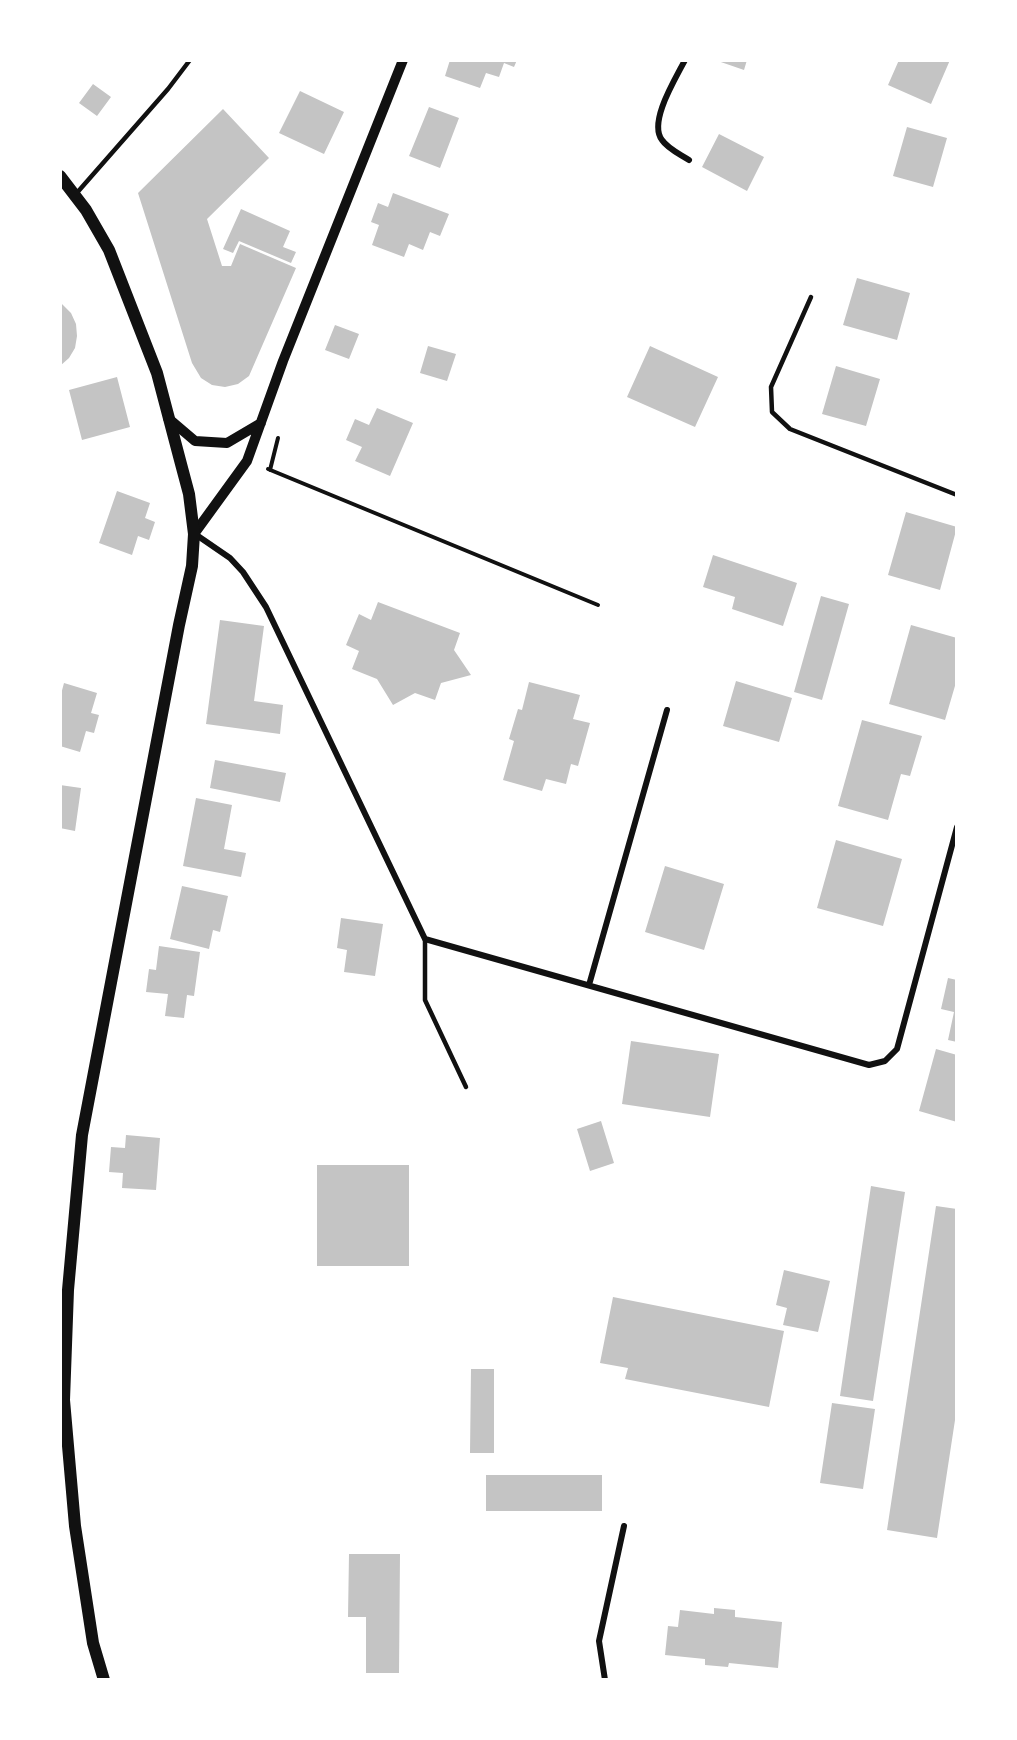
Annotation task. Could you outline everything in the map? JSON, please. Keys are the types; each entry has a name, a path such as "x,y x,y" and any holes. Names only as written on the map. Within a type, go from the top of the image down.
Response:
{"main road":[{"path":"60,176 86,210 108,250 157,373 189,494 194,534 192,566 82,1135 68,1290 62,1400 75,1526 93,1643 104,1680"}],"street":[{"path":"403,60 283,361 247,461 194,534 230,558 243,572 266,607 425,939 868,1065 885,1061 897,1049 957,827"},
{"path":"685,60 659,116 657,127 660,138 668,147 689,160"},
{"path":"168,418 195,441 227,443 261,423"},
{"path":"589,986 667,710"},
{"path":"605,1680 599,1641 624,1526"}],"lane":[{"path":"75,196 168,88 189,60"},
{"path":"811,297 771,387 772,412 790,429 957,495"},
{"path":"425,939 425,1000 466,1087"}],"path":[{"path":"247,461 598,605"}],"building":[{"path":"450,60 517,60 514,67 504,63 499,77 486,73 480,88 445,76"},
{"path":"715,60 747,60 744,70"},
{"path":"899,60 950,60 931,104 888,85"},
{"path":"93,84 111,97 97,116 79,103"},
{"path":"300,91 344,112 324,154 279,133"},
{"path":"429,107 459,118 440,168 409,156"},
{"path":"223,109 269,158 207,219 222,266 231,266 240,244 296,268 249,376 238,384 225,387 212,385 201,378 192,363 138,193"},
{"path":"907,127 947,138 933,187 893,176"},
{"path":"719,134 764,157 747,191 702,167"},
{"path":"393,193 449,214 440,236 430,232 423,250 409,244 404,257 372,245 379,225 371,222 378,203 388,207"},
{"path":"241,209 290,231 283,247 296,252 291,263 239,241 233,253 223,249"},
{"path":"857,278 910,293 897,340 843,325"},
{"path":"60,302 71,313 76,324 77,336 75,348 60,366"},
{"path":"335,325 359,334 349,359 325,350"},
{"path":"428,346 456,354 447,381 420,373"},
{"path":"650,346 718,377 695,427 627,397"},
{"path":"836,366 880,379 866,426 822,414"},
{"path":"117,377 130,427 82,440 69,390"},
{"path":"377,408 413,423 390,476 355,461 362,447 346,440 355,419 369,425"},
{"path":"117,491 150,503 145,518 155,522 149,540 138,536 132,555 99,543"},
{"path":"906,512 957,527 940,590 888,575"},
{"path":"713,555 797,583 783,626 732,609 735,597 703,587"},
{"path":"821,596 849,604 822,700 794,692"},
{"path":"378,602 460,633 454,650 471,675 441,683 435,700 415,693 393,705 377,679 352,669 359,651 346,645 359,614 371,620"},
{"path":"220,620 264,626 254,701 283,705 280,734 206,724"},
{"path":"911,625 957,638 957,679 945,720 889,704"},
{"path":"736,681 792,698 779,742 723,726"},
{"path":"529,682 580,695 573,719 590,723 578,766 571,764 566,784 546,779 542,791 503,780 514,741 509,739 518,709 522,710"},
{"path":"64,683 97,693 91,713 99,715 94,733 86,731 80,752 60,746 60,698"},
{"path":"862,720 922,736 910,776 901,774 888,820 838,806"},
{"path":"215,760 286,773 280,802 210,788"},
{"path":"60,785 81,788 75,831 60,828"},
{"path":"196,798 232,805 224,849 246,853 241,877 183,866"},
{"path":"836,840 902,859 883,926 817,908"},
{"path":"665,866 724,884 704,950 645,932"},
{"path":"182,886 228,896 220,932 213,930 209,949 170,939"},
{"path":"341,918 383,924 375,976 344,972 347,950 337,948"},
{"path":"159,946 200,952 194,996 187,995 184,1018 165,1016 168,994 146,992 149,969 156,970"},
{"path":"948,978 957,980 957,1042 948,1040 954,1012 941,1009"},
{"path":"631,1041 719,1054 710,1117 622,1104"},
{"path":"936,1049 957,1055 957,1122 919,1111"},
{"path":"601,1121 614,1163 590,1171 577,1129"},
{"path":"126,1135 160,1138 156,1190 122,1188 123,1173 109,1172 111,1147 125,1148"},
{"path":"317,1165 409,1165 409,1266 317,1266"},
{"path":"871,1186 905,1192 873,1401 840,1396"},
{"path":"936,1206 957,1209 957,1407 937,1538 887,1530"},
{"path":"784,1270 830,1281 818,1332 783,1325 787,1308 776,1305"},
{"path":"613,1297 784,1331 769,1407 625,1379 628,1368 600,1363"},
{"path":"471,1369 494,1369 494,1453 470,1453"},
{"path":"832,1403 875,1409 863,1489 820,1483"},
{"path":"486,1475 602,1475 602,1511 486,1511"},
{"path":"349,1554 400,1554 399,1673 366,1673 366,1617 348,1617"},
{"path":"714,1608 735,1610 735,1617 782,1622 778,1668 729,1663 728,1667 705,1665 705,1659 665,1655 668,1626 678,1627 680,1610 714,1614"}]}
